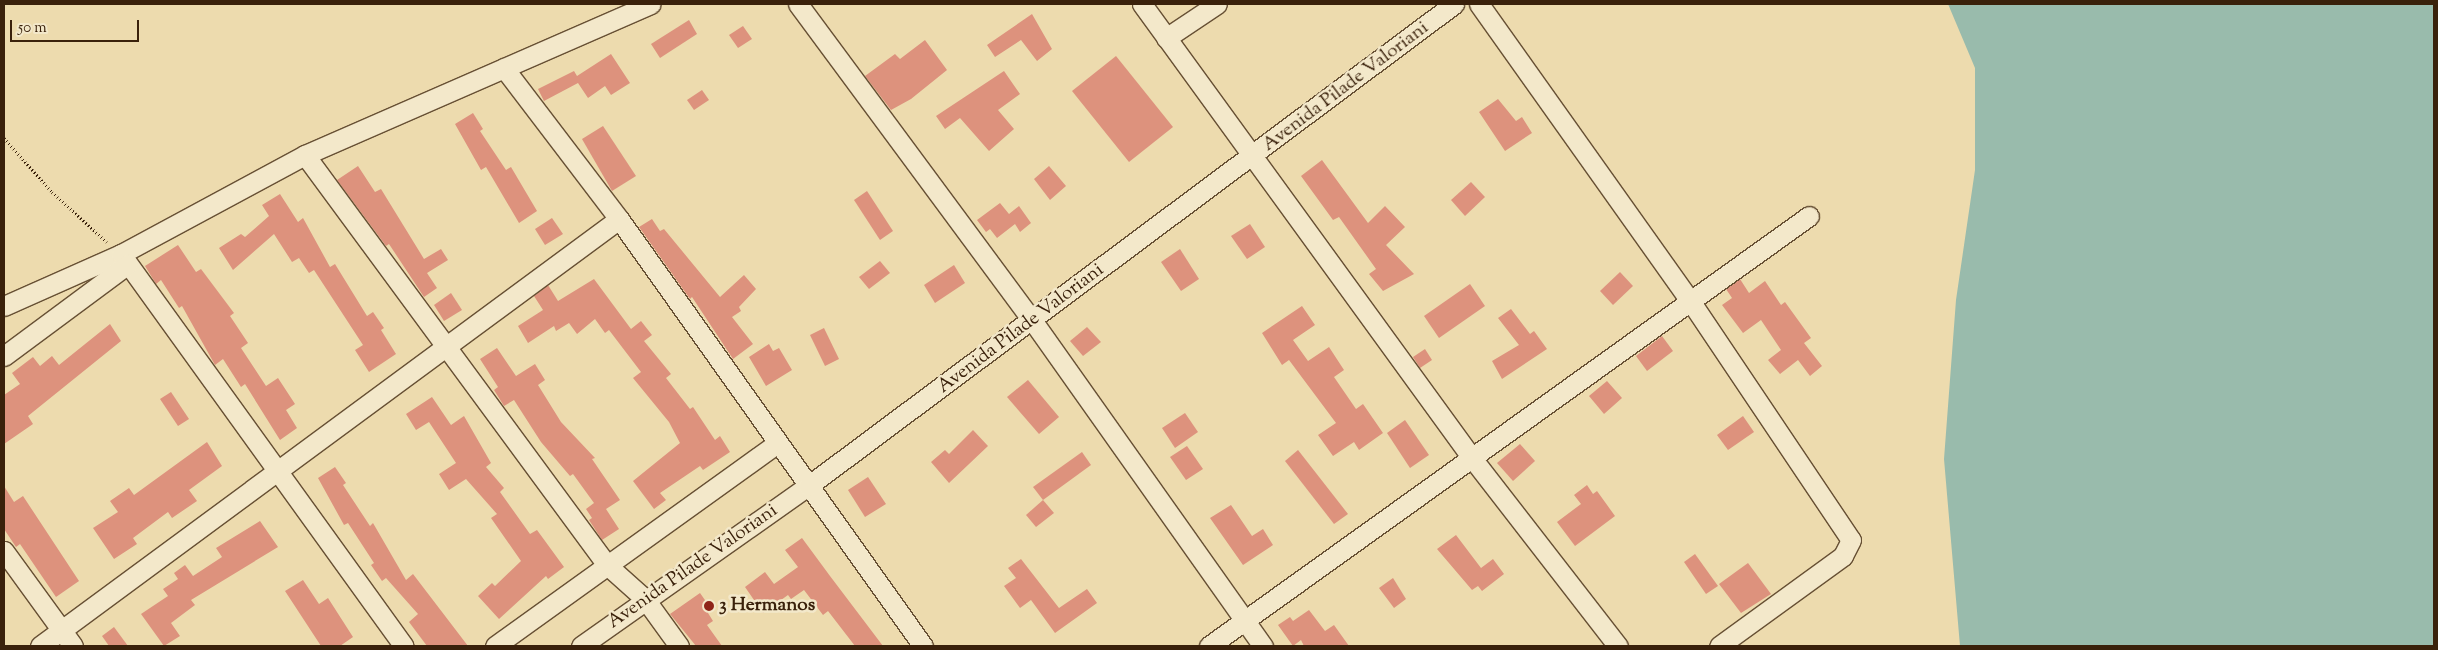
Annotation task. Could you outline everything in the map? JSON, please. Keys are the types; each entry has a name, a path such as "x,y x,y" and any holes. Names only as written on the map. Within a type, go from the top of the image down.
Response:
{"street":[{"path":"4,306 124,259 306,155 650,4"},
{"path":"798,4 1032,320 1263,646"},
{"path":"1142,4 1472,458 1618,646"},
{"path":"1166,38 1217,4"},
{"name":"Avenida Pilade Valoriani","path":"581,646 645,599 808,486 1254,156 1454,4"},
{"path":"1479,4 1689,299 1850,540 1844,556 1718,646"},
{"path":"504,68 619,219 923,646"},
{"path":"306,155 607,565 645,599 680,646"},
{"path":"1209,646 1472,458 1689,299 1809,216"},
{"path":"40,646 619,219"},
{"path":"4,356 124,259"},
{"path":"124,259 280,470 404,646"},
{"path":"495,646 778,443"},
{"path":"4,551 74,646"}],"path":[{"path":"4,138 52,192 124,259"}],"shaded area":[{"path":"1948,4 2434,4 2434,646 1960,646 1944,459 1956,300 1975,170 1975,68"}],"building":[{"path":"1032,14 1052,49 1037,61 1021,40 995,57 987,45"},
{"path":"689,20 697,34 660,58 651,44"},
{"path":"743,26 752,39 738,48 729,35"},
{"path":"925,40 947,70 911,99 891,110 865,76 895,54 900,59"},
{"path":"611,54 630,83 611,95 605,86 588,98 578,83 544,101 538,89 574,71 577,76"},
{"path":"1116,56 1173,127 1129,162 1072,91"},
{"path":"1004,71 1020,94 998,110 1014,129 989,151 960,118 945,129 936,116"},
{"path":"702,90 709,100 694,110 687,100"},
{"path":"1498,99 1516,121 1522,117 1532,133 1505,151 1479,112"},
{"path":"473,113 483,129 480,131 506,170 511,167 537,211 519,223 486,167 481,170 455,124"},
{"path":"603,126 636,176 612,191 582,139"},
{"path":"1322,160 1368,223 1385,206 1405,227 1386,245 1414,274 1383,291 1369,274 1376,269 1339,217 1333,220 1301,176"},
{"path":"358,166 375,192 381,189 424,259 441,249 448,260 427,273 437,288 424,297 389,244 386,246 337,180"},
{"path":"1049,166 1066,186 1050,200 1034,179"},
{"path":"1471,182 1485,197 1465,216 1451,200"},
{"path":"867,191 893,231 880,240 854,200"},
{"path":"280,194 298,222 303,218 330,267 335,264 367,316 373,312 384,328 381,330 396,354 369,372 355,350 363,345 314,270 309,273 299,258 292,262 274,234 233,270 219,248 241,234 245,237 269,216 262,205"},
{"path":"1000,203 1009,214 1019,206 1031,223 1020,232 1015,224 997,238 990,229 986,232 977,220"},
{"path":"552,218 563,234 545,245 535,229"},
{"path":"652,219 660,231 664,229 720,297 744,275 756,289 739,307 741,311 732,317 753,344 733,359 692,297 690,299 639,227"},
{"path":"1250,224 1265,247 1247,259 1231,236"},
{"path":"178,245 196,272 201,269 234,313 230,316 248,343 241,348 266,386 278,378 295,404 286,410 297,428 280,440 245,384 241,387 223,359 215,365 182,306 179,308 161,280 156,284 145,266"},
{"path":"1180,249 1199,279 1181,291 1161,262"},
{"path":"880,261 890,273 869,289 859,277"},
{"path":"954,265 965,283 935,303 924,285"},
{"path":"1620,272 1633,286 1613,305 1600,291"},
{"path":"594,279 631,329 641,321 652,335 644,341 671,374 666,378 690,409 693,407 715,440 720,436 730,452 703,470 700,466 660,493 666,500 654,509 633,481 680,443 669,422 633,378 641,372 609,330 605,333 595,319 577,334 569,323 556,331 554,326 528,343 518,326 543,310 534,296 548,285 558,301"},
{"path":"1740,279 1749,293 1765,281 1781,305 1785,302 1811,338 1804,343 1822,366 1810,376 1798,360 1780,374 1768,360 1781,350 1761,320 1743,333 1722,305 1732,298 1726,289"},
{"path":"1470,284 1485,306 1439,338 1424,316"},
{"path":"451,293 462,310 444,321 434,305"},
{"path":"1302,306 1315,325 1293,340 1308,361 1329,347 1344,370 1334,377 1356,409 1363,404 1383,433 1359,450 1354,442 1333,456 1318,435 1336,423 1289,360 1282,365 1262,333"},
{"path":"1511,309 1530,334 1534,331 1547,349 1502,379 1492,361 1519,345 1498,318"},
{"path":"110,324 121,341 28,416 33,424 4,444 4,395 20,384 12,373 33,357 40,366 52,356 59,365"},
{"path":"1087,327 1101,342 1083,356 1070,341"},
{"path":"824,328 839,359 825,366 810,335"},
{"path":"1662,336 1673,351 1647,371 1636,356"},
{"path":"769,344 773,351 779,348 792,370 766,386 749,357"},
{"path":"497,348 516,376 535,364 545,380 538,385 561,422 595,458 592,459 620,500 606,509 619,529 602,540 589,520 592,518 586,509 594,503 573,474 570,476 541,442 514,400 504,406 494,390 498,387 480,359"},
{"path":"1425,349 1432,360 1420,368 1413,357"},
{"path":"1028,380 1059,417 1039,434 1007,397"},
{"path":"1607,381 1622,398 1604,414 1589,396"},
{"path":"171,392 189,419 178,426 160,399"},
{"path":"432,397 451,425 464,416 491,463 486,467 504,488 500,492 530,534 537,530 564,567 548,579 546,576 499,619 478,596 492,583 495,586 521,561 491,518 497,514 466,479 449,490 439,474 456,463 429,422 416,430 406,414"},
{"path":"1185,413 1198,432 1175,448 1162,428"},
{"path":"1743,416 1754,432 1728,450 1717,435"},
{"path":"1405,420 1429,455 1410,468 1387,433"},
{"path":"973,430 988,446 949,483 931,462 945,450 949,454"},
{"path":"207,442 222,466 189,490 197,501 172,518 168,512 133,538 137,544 114,559 93,528 118,512 110,501 129,488 134,495"},
{"path":"1520,444 1535,461 1513,481 1497,463"},
{"path":"1187,446 1203,469 1186,480 1170,457"},
{"path":"1298,450 1348,514 1334,524 1285,461"},
{"path":"1082,452 1091,465 1043,500 1033,487"},
{"path":"335,467 346,483 343,485 370,526 373,523 406,580 413,574 468,646 427,646 409,622 418,614 386,578 382,581 371,565 374,563 348,523 344,525 318,478"},
{"path":"868,477 886,504 865,517 848,490"},
{"path":"1587,485 1593,494 1597,491 1615,516 1575,546 1557,522 1581,504 1574,495"},
{"path":"4,486 14,502 23,496 79,581 56,597 20,544 16,547 4,529"},
{"path":"1043,500 1054,513 1036,527 1026,515"},
{"path":"1231,505 1252,536 1263,529 1273,545 1243,565 1210,518"},
{"path":"260,521 278,547 191,600 195,605 171,623 180,636 164,646 141,614 168,596 163,589 178,579 174,573 185,565 193,576 222,557 216,548"},
{"path":"1456,535 1481,568 1493,559 1504,574 1482,591 1478,586 1472,590 1437,549"},
{"path":"802,538 883,646 855,646 828,611 823,615 804,590 791,599 788,595 763,613 745,587 765,572 774,584 798,567 785,550"},
{"path":"1695,554 1718,586 1706,594 1684,562"},
{"path":"1021,559 1059,608 1087,589 1097,603 1055,633 1031,600 1020,608 1004,586 1016,578 1008,568"},
{"path":"1748,563 1771,594 1741,613 1719,584"},
{"path":"1393,578 1406,599 1394,608 1379,588"},
{"path":"303,580 319,604 328,598 353,637 340,646 321,646 285,591"},
{"path":"700,593 712,610 708,613 713,621 707,625 722,646 696,646 670,614"},
{"path":"1309,610 1325,631 1334,625 1349,646 1304,646 1301,640 1293,646 1278,625 1290,617 1293,621"},
{"path":"114,627 128,646 109,646 102,636"}],"place":[{"name":"3 Hermanos","path":"709,606"}]}
